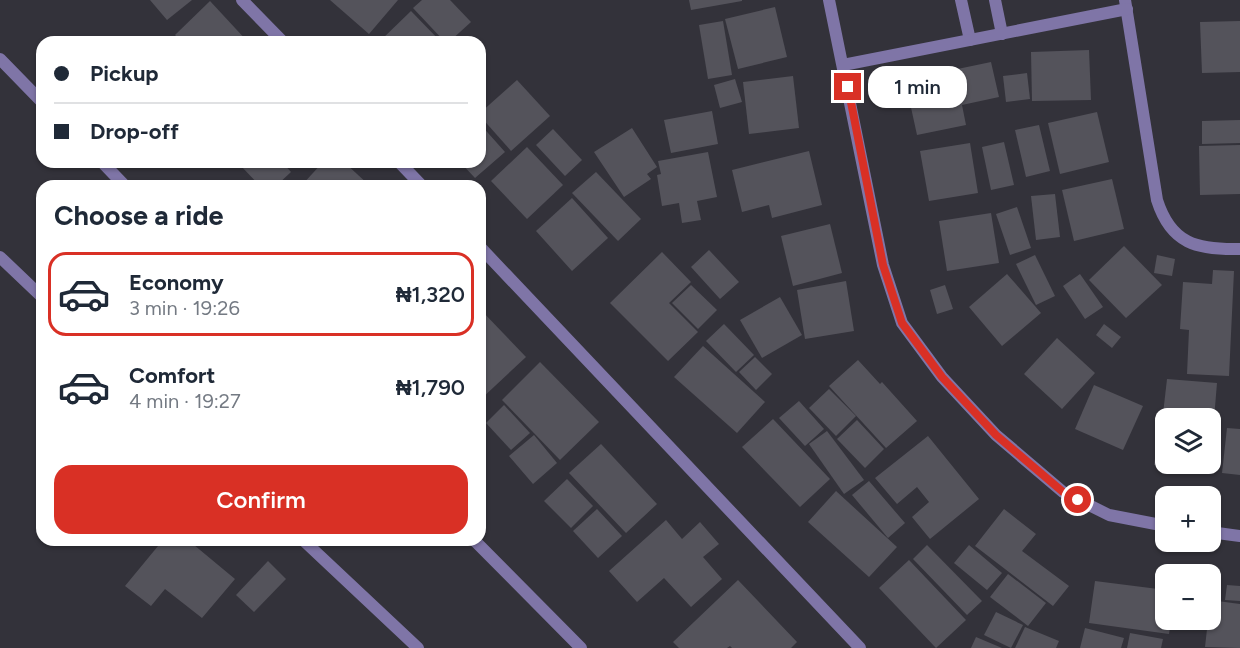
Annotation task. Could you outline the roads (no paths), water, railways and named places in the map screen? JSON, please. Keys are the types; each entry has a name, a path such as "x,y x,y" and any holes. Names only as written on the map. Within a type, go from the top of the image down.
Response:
{"street":[{"path":"242,0 277,36"},
{"path":"829,0 883,265 902,323 942,377 996,435 1063,492 1109,515 1155,524"},
{"path":"961,0 970,40"},
{"path":"994,0 1002,34"},
{"path":"843,65 1002,34 1126,5 1157,200 1162,217 1173,231 1194,246 1240,249"},
{"path":"0,59 36,96"},
{"path":"108,168 119,180"},
{"path":"405,168 416,180"},
{"path":"486,253 860,648"},
{"path":"0,257 36,291"},
{"path":"1221,533 1240,536"},
{"path":"309,546 418,648"},
{"path":"480,546 581,648"}]}
